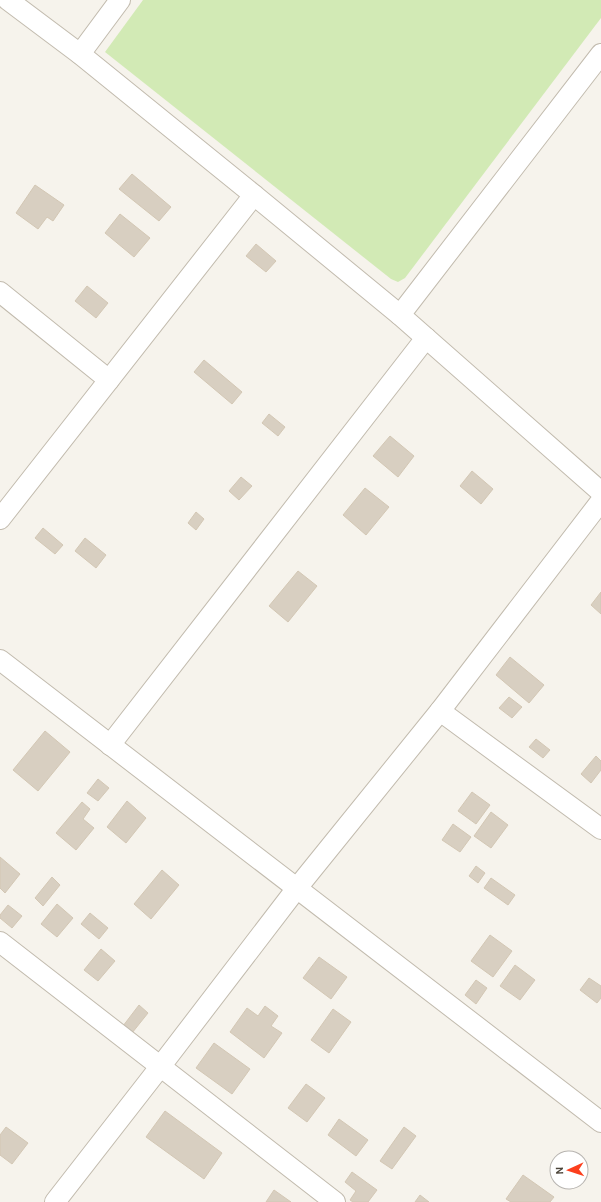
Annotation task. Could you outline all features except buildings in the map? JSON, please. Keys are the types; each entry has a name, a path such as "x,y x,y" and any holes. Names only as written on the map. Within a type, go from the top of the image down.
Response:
{"street":[{"path":"8,0 80,54 400,316 601,492"},
{"path":"80,54 120,0"},
{"path":"400,316 601,54"},
{"path":"0,519 254,195"},
{"path":"0,292 109,380"},
{"path":"110,745 426,338"},
{"path":"55,1202 297,888 440,711 601,501"},
{"path":"0,660 601,1122"},
{"path":"440,711 601,829"},
{"path":"0,942 335,1202"}],"green space":[{"path":"143,0 601,0 601,18 405,278 398,282 391,279 105,52"}]}
